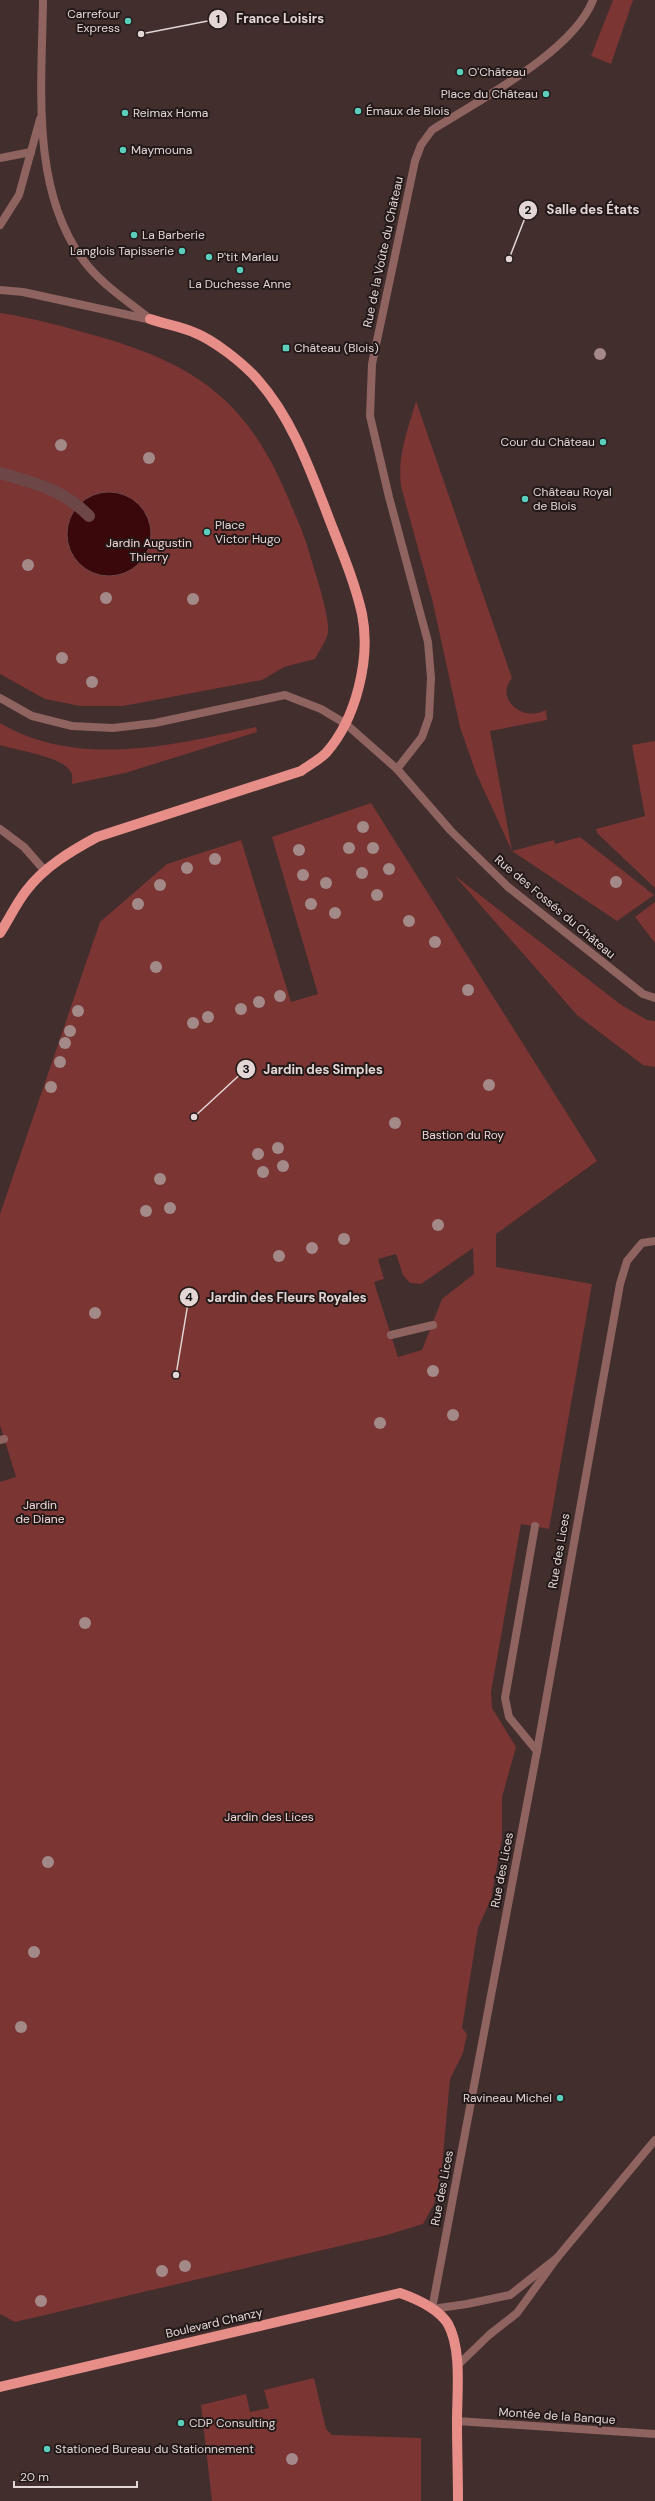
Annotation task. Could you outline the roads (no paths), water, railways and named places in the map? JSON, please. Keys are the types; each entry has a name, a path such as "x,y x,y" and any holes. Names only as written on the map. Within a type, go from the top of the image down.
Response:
{"main road":[{"path":"0,933 26,891 45,871 71,851 97,837 301,771 325,754 346,724 355,697 364,655 362,615 340,548 294,435 278,405 258,380 233,356 194,332 150,319"},
{"name":"Boulevard Chanzy","path":"0,2387 400,2293 418,2299 432,2309"},
{"path":"432,2309 448,2324 457,2366 458,2501"}],"street":[{"path":"43,0 41,114 49,177 56,212 64,230 84,262 109,286 150,319"},
{"name":"Rue de la Voûte du Château","path":"397,769 422,737 429,716 431,678 428,642 379,458 370,416 372,364 415,161 421,145 432,130 556,50 577,28 593,0"},
{"path":"0,225 19,195 41,114"},
{"path":"0,158 31,152"},
{"path":"0,290 23,292 150,319"},
{"path":"0,698 32,716 72,726 113,728 156,723 285,695 321,709 346,724"},
{"name":"Rue des Fossés du Château","path":"346,724 397,769 451,831 508,887 643,994 655,998"},
{"path":"0,829 24,847 45,871"},
{"name":"Rue des Lices","path":"432,2309 537,1751 620,1284 627,1261 642,1243 655,1241"},
{"path":"391,1335 433,1325"},
{"path":"535,1526 505,1698 508,1717 537,1751"},
{"path":"457,2366 489,2335 517,2313 557,2258 655,2140"},
{"path":"432,2309 510,2295 557,2258"},
{"name":"Montée de la Banque","path":"457,2421 655,2434"}],"waterway":[{"path":"0,473 48,488 68,499 89,516"}],"place":[{"name":"Carrefour Express","path":"128,21"},
{"name":"France Loisirs","path":"141,34"},
{"name":"O'Château","path":"460,72"},
{"name":"Place du Château","path":"546,94"},
{"name":"Émaux de Blois","path":"358,111"},
{"name":"Reimax Homa","path":"125,113"},
{"name":"Maymouna","path":"123,150"},
{"name":"La Barberie","path":"134,235"},
{"name":"Langlois Tapisserie","path":"182,251"},
{"name":"P'tit Marlau","path":"209,257"},
{"name":"Salle des États","path":"509,259"},
{"name":"La Duchesse Anne","path":"240,270"},
{"name":"Château (Blois)","path":"286,348"},
{"name":"Cour du Château","path":"603,442"},
{"name":"Château Royal de Blois","path":"525,499"},
{"name":"Place Victor Hugo","path":"207,532"},
{"name":"Jardin des Simples","path":"194,1117"},
{"name":"Jardin des Fleurs Royales","path":"176,1375"},
{"name":"Ravineau Michel","path":"560,2098"},
{"name":"CDP Consulting","path":"181,2423"},
{"name":"Stationed Bureau du Stationnement","path":"47,2449"}],"park label":[{"name":"Jardin Augustin Thierry","path":"149,550"},
{"name":"Bastion du Roy","path":"463,1135"},
{"name":"Jardin de Diane","path":"40,1512"},
{"name":"Jardin des Lices","path":"269,1817"}]}
